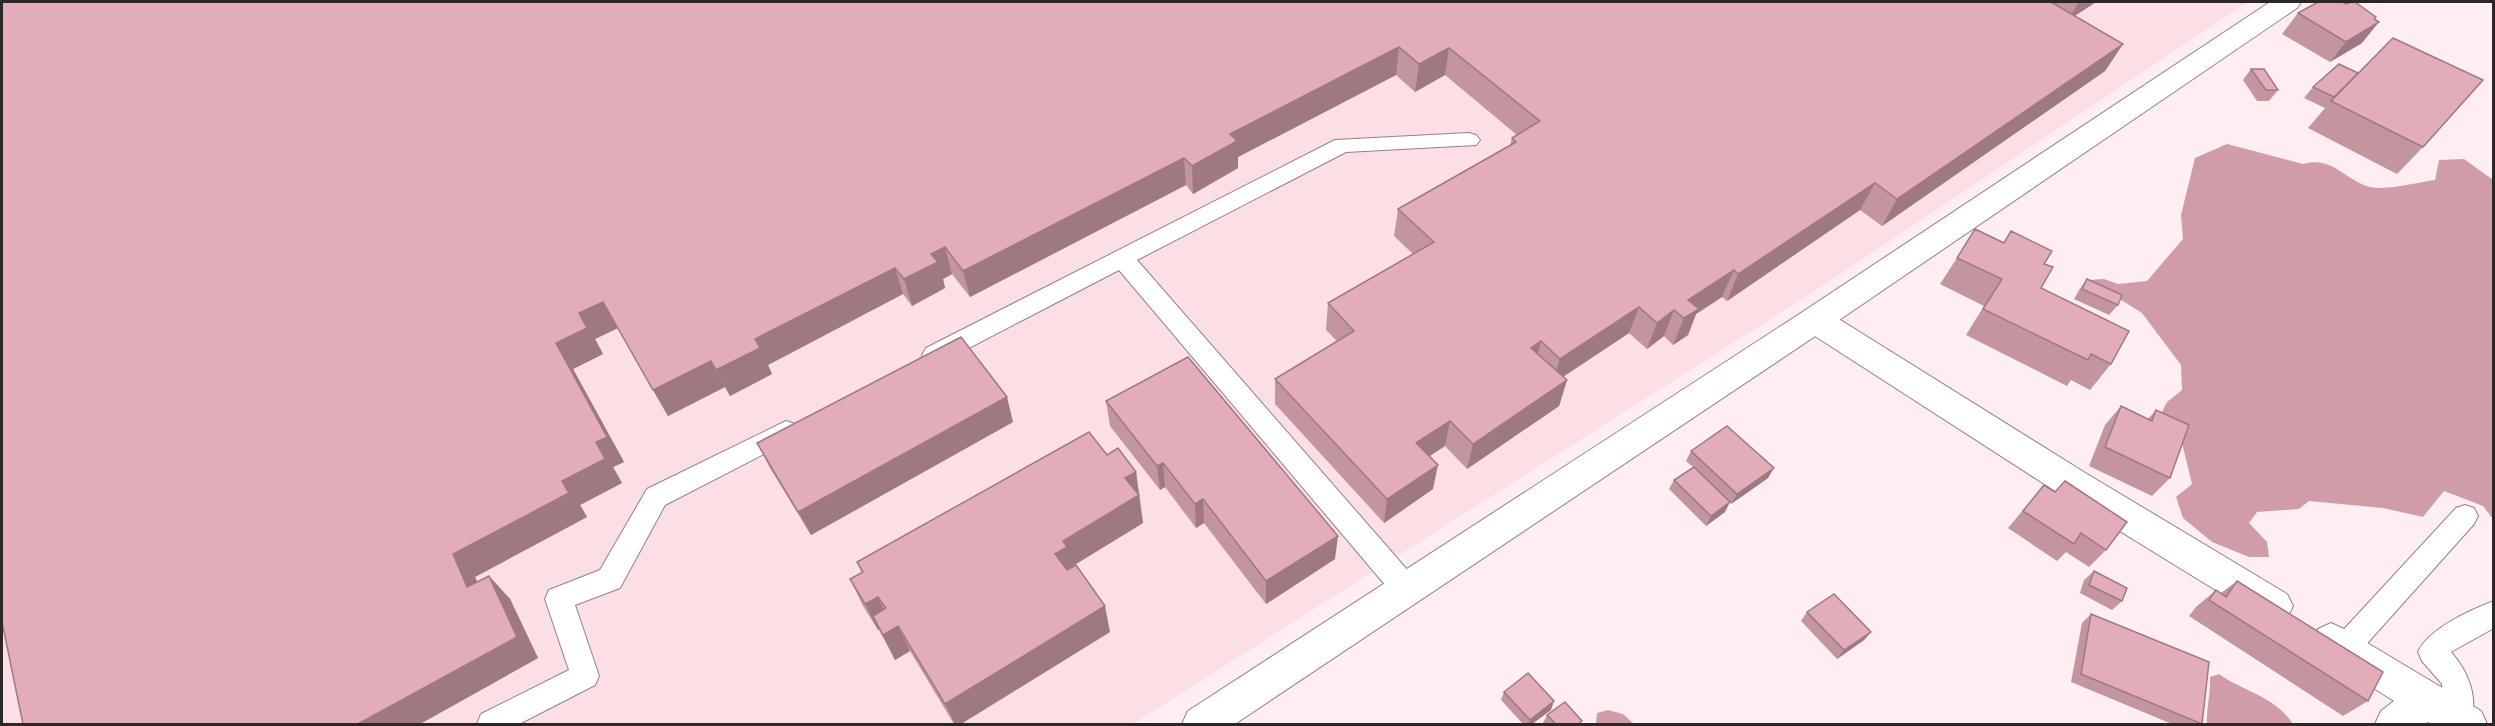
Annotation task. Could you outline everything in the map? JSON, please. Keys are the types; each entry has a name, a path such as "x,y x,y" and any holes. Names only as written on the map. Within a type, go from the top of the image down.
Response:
{"street":[{"path":"1202,724 1815,320 2288,2"},
{"path":"1815,320 2075,485 2451,714"},
{"path":"2395,724 2451,714"}],"lane":[{"path":"910,367 1342,145 1469,140"},
{"path":"1122,258 1407,590"},
{"path":"492,724 585,676 559,599 610,579 656,497 804,421"},
{"path":"2344,649 2465,516"},
{"path":"2451,714 2459,690 2456,679 2433,652 2442,642 2493,613"}],"shaded area":[{"path":"2,2 2248,2 1812,293 1133,724 2,724"},
{"path":"2227,144 2303,164 2313,162 2329,165 2373,188 2435,180 2439,160 2464,159 2493,180 2493,519 2483,506 2444,491 2423,517 2383,508 2309,501 2299,509 2257,512 2249,523 2267,542 2269,557 2249,557 2212,542 2183,518 2176,497 2192,484 2182,443 2159,418 2167,402 2182,390 2181,365 2142,313 2089,280 2104,279 2118,284 2147,281 2183,239 2181,215 2195,158"},
{"path":"2219,674 2277,707 2293,724 2207,724 2210,677"},
{"path":"1608,710 1623,714 1634,724 1596,724 1597,713"}],"building":[{"path":"2,2 2051,2 2123,44 1897,199 1875,183 1738,274 1734,270 1688,300 1699,309 1684,318 1674,310 1657,323 1639,307 1560,359 1541,341 1531,348 1567,380 1473,444 1450,421 1416,443 1438,465 1387,499 1275,379 1354,331 1328,303 1434,242 1398,209 1516,142 1512,138 1540,121 1449,48 1419,64 1399,47 1230,134 1237,141 1192,166 1184,158 963,271 945,247 931,254 938,262 904,279 895,268 755,339 760,348 716,370 711,361 653,390 603,302 579,313 587,328 556,343 607,437 596,442 605,459 562,481 569,493 453,554 467,587 489,576 517,637 358,724 23,724 2,622"},
{"path":"2318,2 2346,4 2355,2 2376,17 2374,19 2379,22 2346,42 2298,13"},
{"path":"2393,38 2483,80 2423,147 2331,101"},
{"path":"2339,64 2358,73 2334,97 2313,87"},
{"path":"2251,69 2264,69 2278,90 2266,90"},
{"path":"1975,229 2004,243 2011,231 2052,251 2044,264 2053,267 2041,288 2129,331 2111,364 2091,354 2088,360 1983,309 2002,279 1957,258"},
{"path":"2087,279 2122,295 2118,305 2082,289"},
{"path":"961,337 1007,397 798,512 757,443"},
{"path":"1188,357 1338,536 1266,581 1203,499 1195,504 1163,463 1157,466 1106,401"},
{"path":"2121,406 2152,421 2156,410 2189,425 2170,478 2105,447"},
{"path":"1727,426 1774,468 1737,494 1691,451"},
{"path":"1089,432 1107,455 1118,448 1136,472 1125,478 1139,495 1063,541 1067,547 1055,554 1067,570 1076,565 1105,606 945,704 898,626 883,635 873,616 886,608 878,597 865,604 850,579 863,572 857,562"},
{"path":"1694,467 1730,502 1711,516 1674,480"},
{"path":"2065,481 2127,522 2106,550 2081,533 2074,544 2023,511 2044,485 2055,492"},
{"path":"2094,571 2127,588 2122,601 2089,585"},
{"path":"2237,581 2383,672 2368,701 2209,600 2216,590 2226,597"},
{"path":"1834,594 1871,632 1844,650 1807,612"},
{"path":"2091,614 2209,662 2202,724 2081,674"},
{"path":"1528,673 1554,701 1530,720 1504,692"},
{"path":"1565,702 1582,721 1578,724 1556,724 1547,715"}]}
